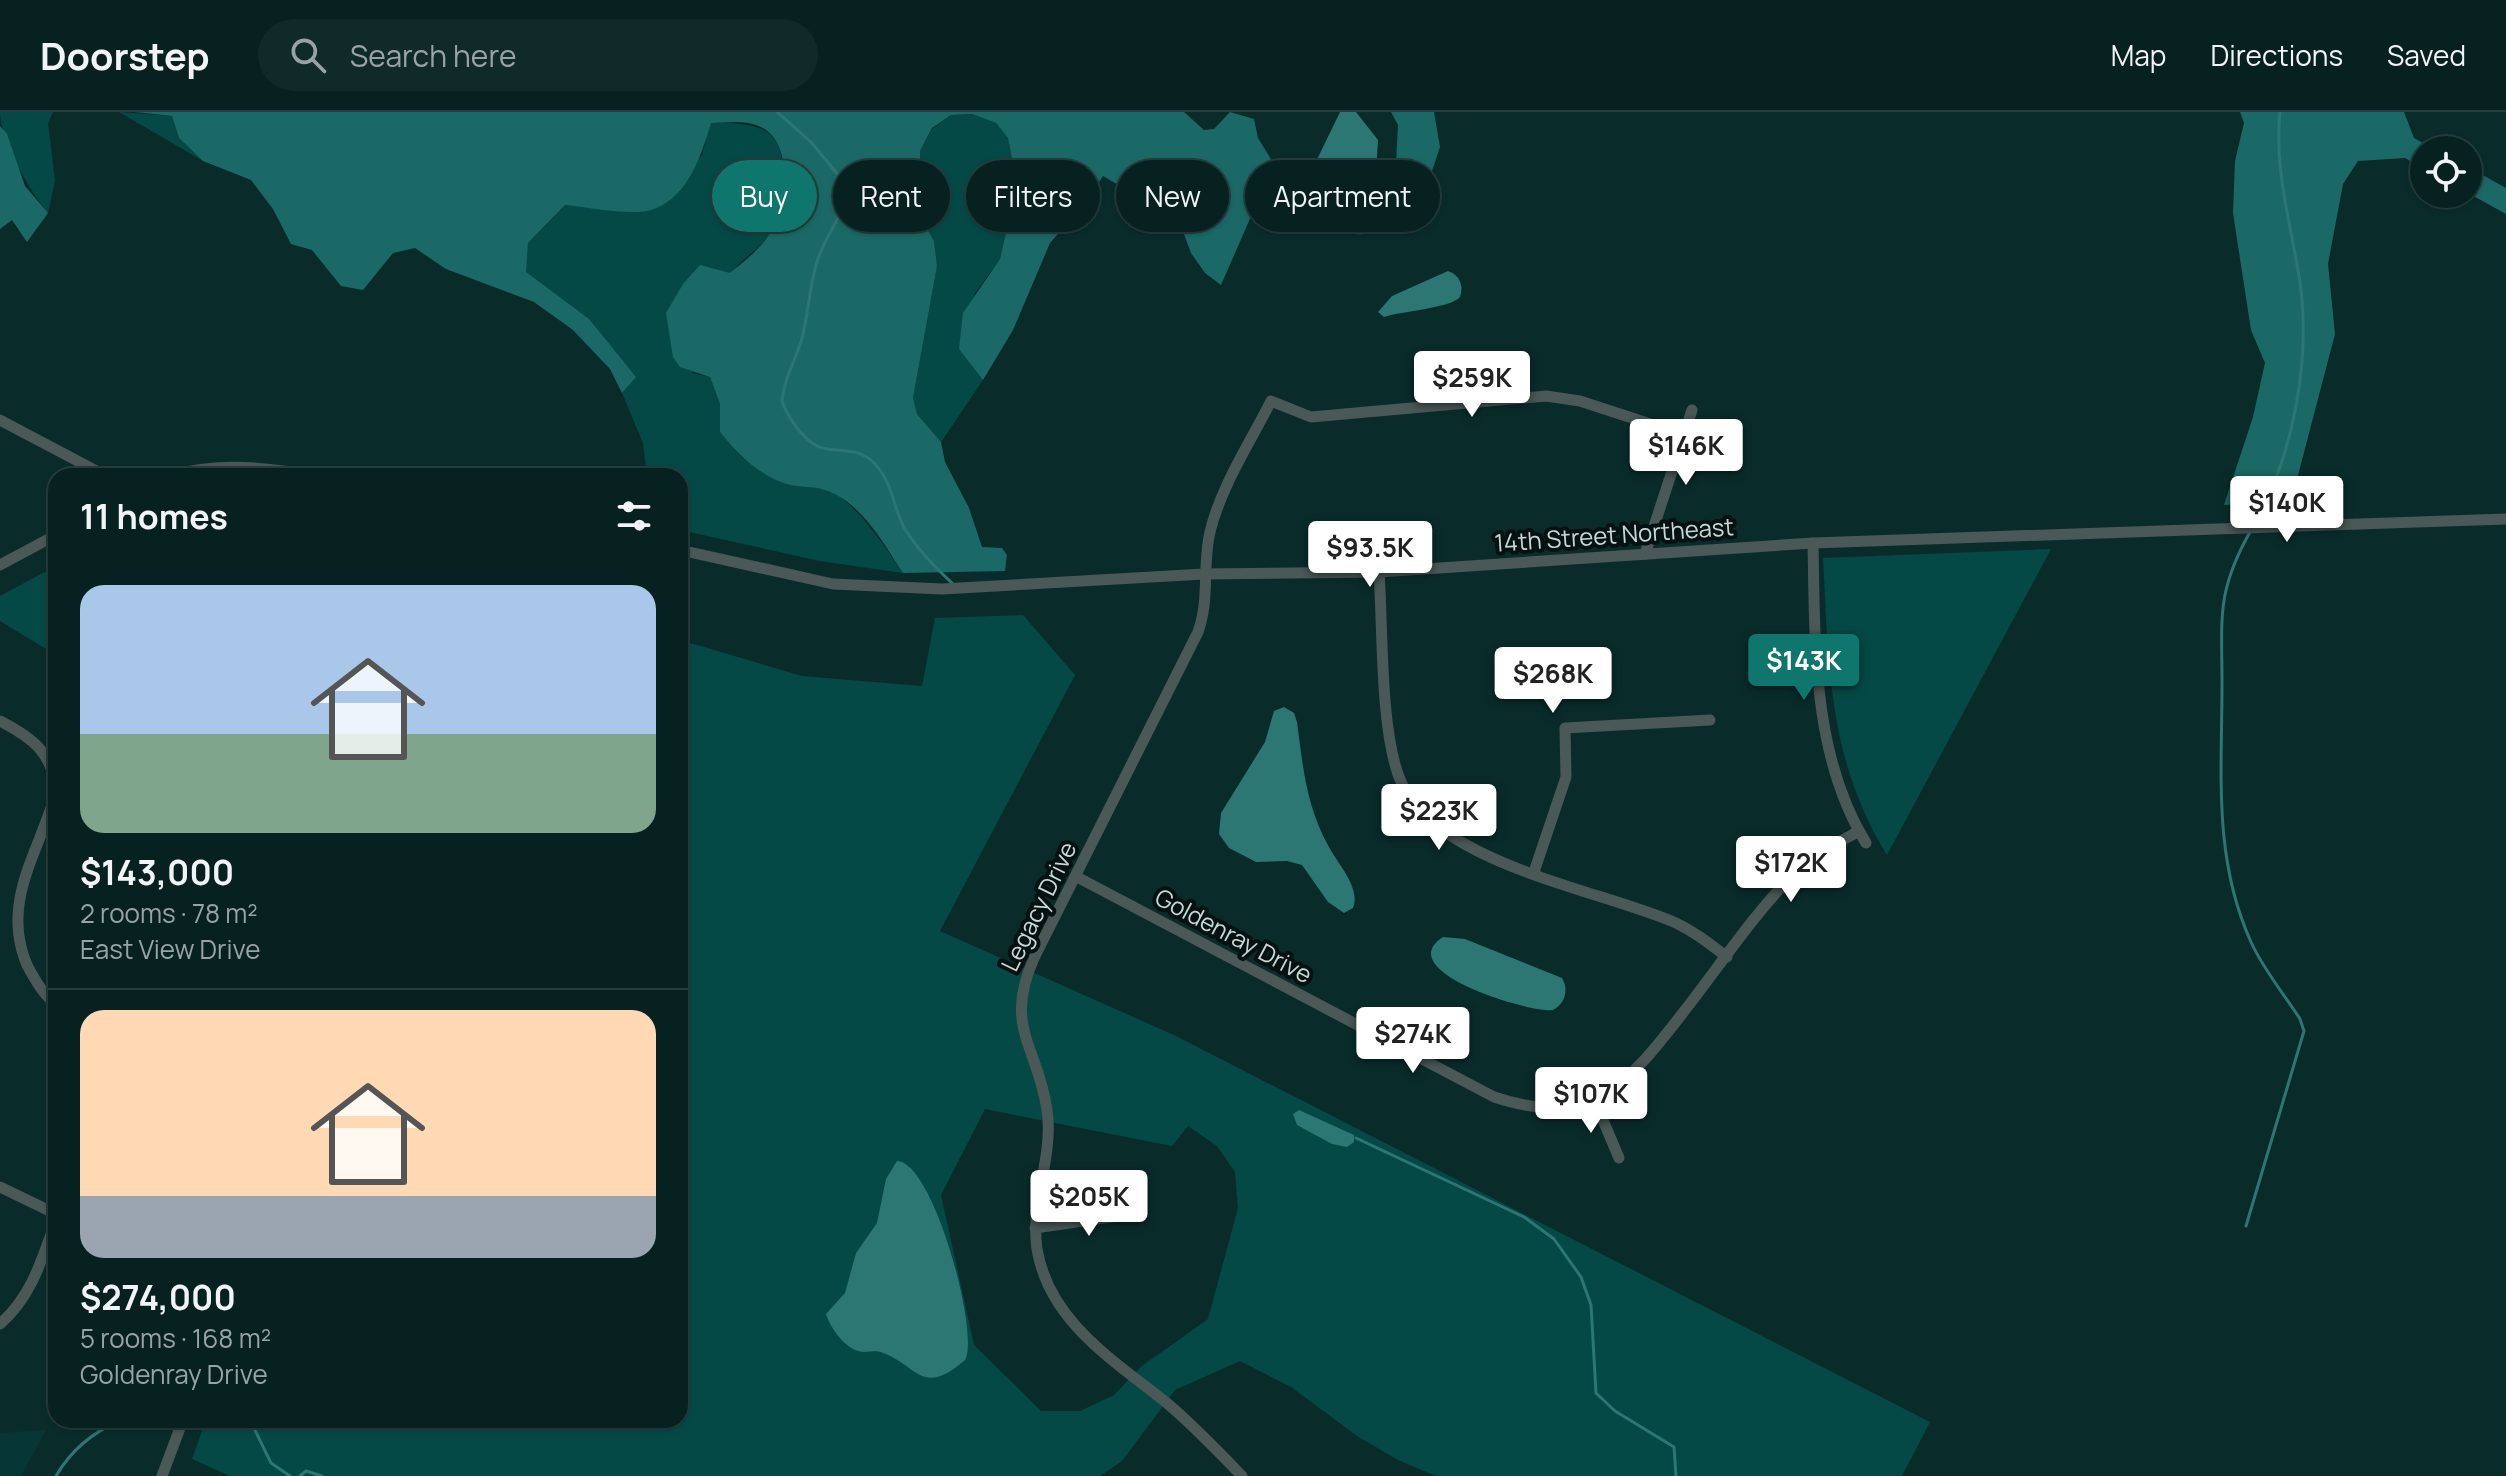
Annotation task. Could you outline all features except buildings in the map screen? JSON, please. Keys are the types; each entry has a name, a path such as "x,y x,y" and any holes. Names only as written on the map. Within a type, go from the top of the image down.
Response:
{"street":[{"name":"Legacy Drive","path":"1242,1476 1170,1406 1097,1348 1069,1320 1042,1270 1035,1228 1049,1125 1045,1099 1020,1020 1020,1001 1034,958 1198,632 1206,604 1204,574 1217,508 1271,401 1311,417 1546,396 1580,401 1684,435"},
{"path":"1645,554 1692,410"},
{"path":"0,420 91,468"},
{"path":"206,468 240,465 261,468"},
{"name":"14th Street Northeast","path":"688,552 796,578 895,588 942,589 1204,574 1379,572 1813,543 2506,519"},
{"path":"0,565 48,539"},
{"path":"1813,543 1828,755 1843,801 1866,843"},
{"path":"1379,572 1390,746 1406,793 1428,821 1457,843 1674,922 1727,957"},
{"path":"1534,872 1566,777 1565,728 1710,720"},
{"path":"0,721 26,734 48,755"},
{"path":"48,812 24,870 16,908 25,960 48,996"},
{"name":"Goldenray Drive","path":"1077,877 1494,1097 1547,1109 1594,1099 1632,1075 1796,872 1859,831"},
{"path":"1594,1099 1619,1158"},
{"path":"0,1187 48,1210"},
{"path":"1035,1228 1138,1213"},
{"path":"0,1324 23,1300 34,1281 48,1242"},
{"path":"162,1476 180,1428"}],"shaded area":[{"path":"0,112 53,112 48,123 55,181 48,213 10,150"},
{"path":"119,112 172,116 179,138 203,161"},
{"path":"135,112 1184,112 1204,130 1214,129 1230,112 1254,119 1258,138 1272,160 1245,160 1245,230 1221,285 1205,273 1191,253 1183,232 1229,232 1229,160 1116,160 1116,184 1103,176 1100,181 1100,160 1012,160 1008,138 996,123 972,114 951,115 932,128 920,151 920,160 833,160 833,232 929,232 934,241 937,266 913,398 917,414 941,442 945,462 969,508 982,547 1002,548 1007,555 1005,571 903,573 875,531 850,504 825,490 777,480 741,456 720,432 720,404 710,377 680,367 673,357 666,313 683,284 700,265 730,273 752,255 770,232 817,232 817,160 782,160 775,139 764,129 748,123 711,123 690,176 682,188 661,206 629,212 565,205 528,243 526,272 589,319 636,377 622,393 610,369 573,330 534,302 446,269 415,248 393,253 363,290 341,286 312,250 291,244 273,209 251,180 203,161 179,138 172,116"},
{"path":"1340,112 1356,112 1378,140 1377,160 1317,160"},
{"path":"1391,112 1434,112 1440,147 1436,160 1396,160 1398,125"},
{"path":"2240,112 2404,112 2413,136 2410,136 2410,161 2405,158 2358,161 2343,184 2328,264 2335,334 2291,502 2224,505 2253,417 2265,363 2251,330 2233,213 2235,161 2244,123"},
{"path":"972,114 996,123 1008,138 1012,160 966,160 966,232 1006,232 1000,259 975,293 960,349 983,380 941,442 917,414 913,398 937,266 934,241 929,232 950,232 950,160 920,160 920,151 932,129 951,115"},
{"path":"710,123 745,124 768,133 776,141 781,160 712,160 712,232 770,232 730,276 692,373 710,377 720,404 720,432 805,486 819,486 848,503 874,532 903,573 820,561 688,532 688,468 646,468 643,443 622,393 636,376 525,272 528,243 565,205 647,211 702,155"},
{"path":"0,126 7,134 25,186 48,213 27,242 12,220 0,229"},
{"path":"2482,175 2506,188 2506,214 2482,201"},
{"path":"1006,232 1060,232 1050,243 1013,330 983,380 959,349 963,313 1000,259"},
{"path":"1448,271 1456,275 1461,285 1460,297 1455,301 1384,317 1378,312 1392,296"},
{"path":"2051,549 1887,855 1868,819 1842,748 1830,675 1823,558"},
{"path":"48,570 48,650 0,621 0,596"},
{"path":"1023,615 1075,675 940,931 1176,1036 1930,1422 1902,1476 1436,1476 1398,1460 1357,1436 1291,1387 1240,1361 1175,1390 1122,1461 1100,1476 230,1476 192,1459 203,1428 688,1428 688,642 802,676 922,686 935,618","holes":["985,1109 1172,1146 1188,1126 1217,1146 1235,1172 1238,1208 1208,1319 1142,1366 1114,1395 1080,1411 1041,1411 974,1345 941,1195"]},
{"path":"1284,707 1294,713 1297,722 1307,786 1321,832 1354,892 1353,908 1344,913 1328,902 1302,865 1287,861 1256,862 1229,848 1219,834 1221,813 1265,742 1274,711"},
{"path":"1443,937 1465,939 1562,978 1565,987 1563,1000 1553,1010 1518,1005 1448,976 1434,963 1431,950"},
{"path":"1299,1110 1354,1135 1354,1142 1347,1147 1332,1144 1297,1125 1293,1114"},
{"path":"897,1161 911,1169 925,1189 939,1218 960,1286 968,1344 965,1360 939,1377 921,1375 880,1352 851,1348 835,1332 826,1314 845,1293 856,1253 877,1223 886,1179"},
{"path":"46,1430 21,1476 0,1476 0,1433"}],"waterway":[{"path":"777,112 811,142 849,188 816,266 804,331 782,401 794,423 812,443 827,449 858,453 874,463 889,487 905,529 954,585"},
{"path":"2254,525 2268,498 2289,439 2301,375 2303,312 2281,176 2280,112"},
{"path":"2246,1226 2304,1031 2300,1019 2251,942 2230,879 2225,847 2221,783 2223,606 2231,572 2250,532"},
{"path":"1356,1138 1524,1217 1554,1239 1581,1277 1591,1305 1596,1393 1615,1411 1674,1447 1676,1476"},
{"path":"56,1476 84,1443 105,1428"},
{"path":"254,1428 271,1463 290,1476"},
{"path":"300,1476 306,1471 322,1476"}]}
